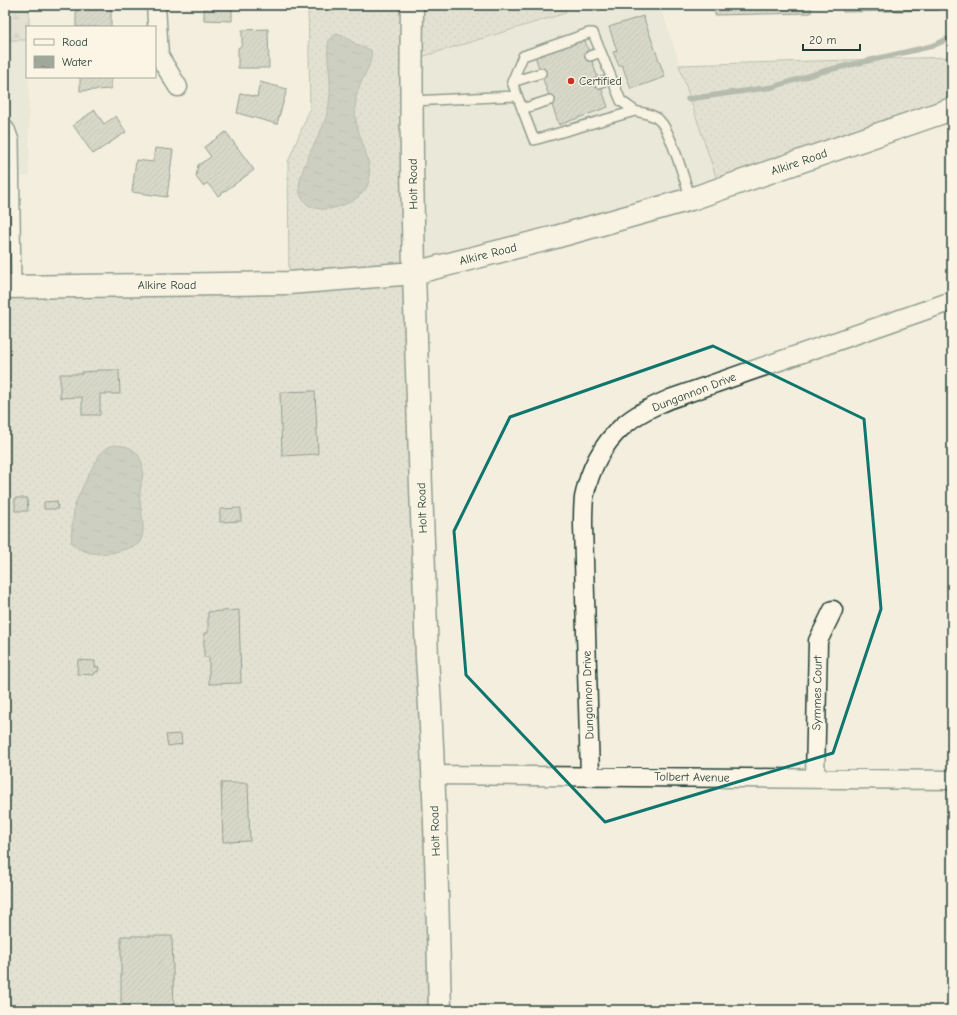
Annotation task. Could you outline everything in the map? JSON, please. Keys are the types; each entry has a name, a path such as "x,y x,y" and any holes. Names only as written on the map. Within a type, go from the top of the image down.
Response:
{"main road":[{"name":"Holt Road","path":"412,5 414,273 440,1010"},
{"name":"Alkire Road","path":"11,287 289,283 414,273 552,238 691,199 952,109"}],"street":[{"path":"156,5 159,56 178,87"},
{"name":"Dungannon Drive","path":"590,776 583,525 584,498 591,471 603,449 623,426 645,410 670,398 952,301"},
{"name":"Symmes Court","path":"815,778 818,641 834,610"},
{"name":"Tolbert Avenue","path":"432,775 952,780"}],"lane":[{"path":"635,111 534,140 512,82 523,56 589,33 593,33 621,101 635,111 648,114 660,121 668,132 691,199"},
{"path":"590,56 601,52"},
{"path":"512,82 541,74"},
{"path":"600,83 612,79"},
{"path":"412,101 517,96"},
{"path":"522,109 550,100"},
{"path":"5,122 10,129 14,140 11,287"}],"highlighted area":[{"path":"713,346 864,419 881,609 833,753 605,822 466,675 454,531 510,417"}],"shaded area":[{"path":"594,5 660,5 720,189 414,273 411,60"},
{"path":"5,40 26,40 26,78 29,78 29,176 5,176"}],"green space":[{"path":"5,5 29,5 29,26 26,26 26,40 5,40"},
{"path":"308,5 565,5 566,13 411,60 433,1010 5,1010 5,175 14,175 17,288 289,283 288,162 310,109"},
{"path":"952,56 952,109 720,189 679,65 950,57"}],"water":[{"path":"336,34 344,36 357,45 371,50 372,56 359,88 355,110 357,125 368,162 369,177 368,184 363,192 355,199 345,205 322,209 312,207 305,202 300,193 299,185 308,156 322,128 328,110 330,81 328,44 329,39"},
{"path":"114,445 124,446 136,452 143,466 140,501 143,534 136,546 115,552 100,554 84,551 72,543 75,504 100,454 106,448"}],"building":[{"path":"76,5 111,5 111,26 76,26"},
{"path":"204,5 232,5 232,21 204,20"},
{"path":"714,5 811,5 811,13 715,15"},
{"path":"842,5 939,5 939,10 843,12"},
{"path":"643,16 665,77 631,89 622,65 619,66 613,52 617,51 609,27"},
{"path":"268,29 269,68 238,68 238,48 242,45 242,30"},
{"path":"584,38 608,107 559,125 535,56"},
{"path":"80,78 111,78 111,89 80,91"},
{"path":"260,82 287,89 277,124 237,113 241,93 257,97"},
{"path":"95,110 104,124 116,116 126,132 93,154 73,125"},
{"path":"226,132 254,170 218,196 207,183 203,186 196,177 198,165 211,157 204,147"},
{"path":"155,148 173,150 167,197 132,192 136,160 153,162"},
{"path":"119,370 120,394 100,394 100,415 82,415 82,397 60,398 60,374 82,374 82,372"},
{"path":"315,391 318,454 282,456 280,392"},
{"path":"15,498 27,498 28,511 15,511"},
{"path":"57,501 58,509 44,509 44,502"},
{"path":"241,508 241,521 220,522 220,509"},
{"path":"239,610 241,683 209,684 209,657 204,657 204,633 208,633 208,612"},
{"path":"78,660 95,661 95,667 99,667 98,672 95,672 94,675 77,674"},
{"path":"181,734 182,744 168,746 166,735"},
{"path":"221,783 248,783 250,841 223,842"},
{"path":"121,936 172,936 174,1010 121,1010"}],"waterway":[{"path":"688,99 773,87 824,71 932,46 952,37"}],"place":[{"name":"Certified","path":"571,81"}]}
